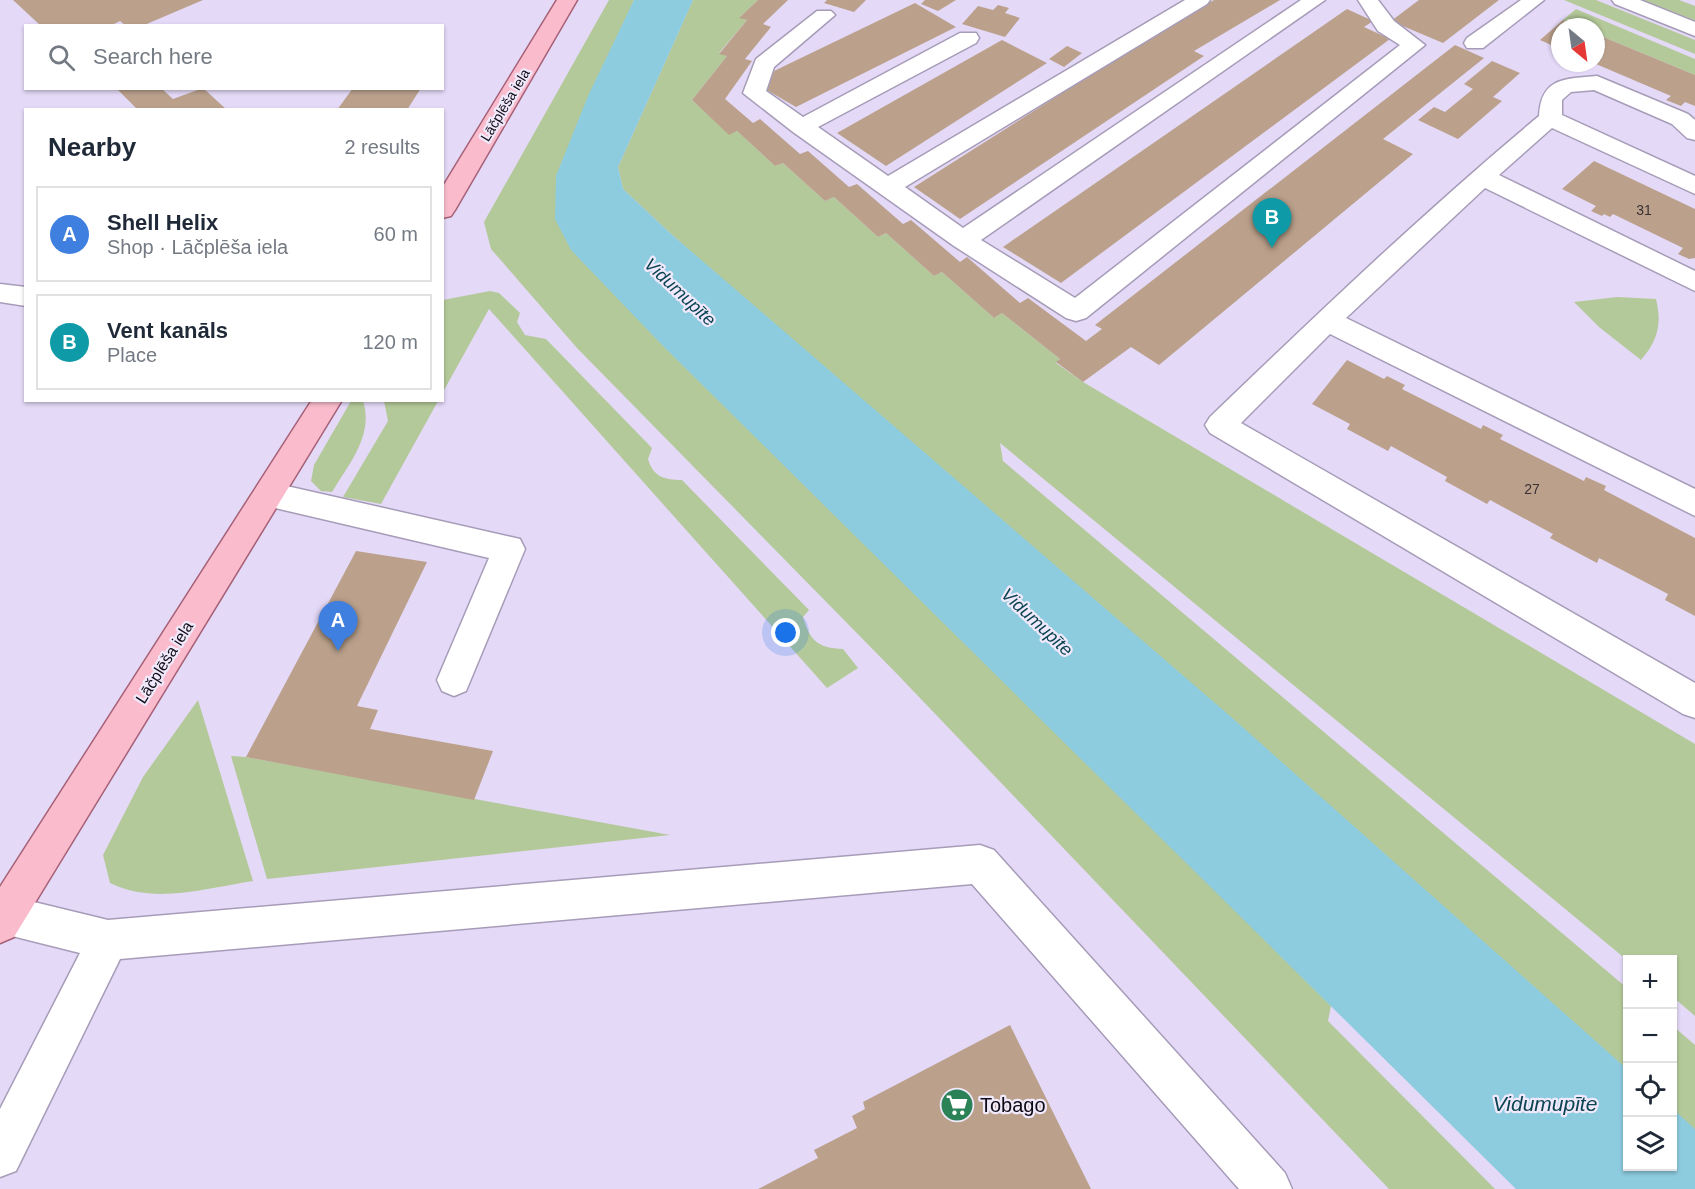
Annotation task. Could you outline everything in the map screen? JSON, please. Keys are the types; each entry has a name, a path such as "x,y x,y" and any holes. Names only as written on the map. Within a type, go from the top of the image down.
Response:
{"main road":[{"name":"Lāčplēša iela","path":"444,207 567,0"},
{"name":"Lāčplēša iela","path":"2,919 327,402"}],"street":[{"path":"887,186 1200,0"},
{"path":"963,240 1315,0"},
{"path":"824,15 764,64 754,93 963,240 1076,311 1414,45 1386,26 1368,0"},
{"path":"1475,43 1534,0"},
{"path":"1622,0 1695,30"},
{"path":"801,127 968,38"},
{"path":"1695,133 1680,119 1597,83 1565,86 1551,98 1550,118 1481,176 1326,320 1220,425 1695,702"},
{"path":"1550,118 1695,186"},
{"path":"1481,176 1695,282"},
{"path":"0,293 24,297"},
{"path":"1326,320 1695,503"},
{"path":"269,495 509,549 454,680"},
{"path":"2,919 108,940 980,864 1269,1189"},
{"path":"0,1155 108,940"}],"green space":[{"path":"609,0 634,0 556,176 1331,1006 1328,1021 1495,1189 1389,1189 898,675 577,348 491,249 484,222"},
{"path":"693,0 758,0 740,17 747,20 719,53 727,56 692,100 729,134 737,131 775,166 783,163 825,201 834,197 878,237 886,233 934,276 942,272 994,318 1002,313 1060,359 1056,363 1083,382 1695,744 1695,1016 1677,1000 1677,955 1623,957 1000,443 1003,461 1623,985 1623,1071 670,233 623,189 618,167"},
{"path":"1564,0 1596,0 1695,40 1695,54"},
{"path":"1641,0 1679,0 1695,6 1695,21"},
{"path":"1576,9 1597,18 1565,18"},
{"path":"1605,21 1695,59 1695,75 1605,38"},
{"path":"490,291 499,293 520,313 517,322 525,335 546,339 652,448 648,459 656,474 665,478 682,480 809,610 803,617 816,642 827,647 843,649 858,668 827,688 489,309 444,390 444,300"},
{"path":"1617,297 1656,299 1659,316 1657,331 1655,339 1641,360 1599,327 1574,302"},
{"path":"350,402 363,402 366,414 363,437 332,492 321,491 311,481 314,465"},
{"path":"384,402 437,402 381,504 343,497 388,421"},
{"path":"198,700 253,881 199,891 162,894 127,890 110,883 103,855 143,777"},
{"path":"231,756 246,757 670,835 267,879"},
{"path":"1677,1029 1695,1045 1695,1135 1677,1119"}],"water":[{"name":"Vidumupīte","path":"634,0 693,0 618,167 623,189 670,233 1230,716 1623,1065 1623,1171 1677,1171 1677,1113 1695,1129 1695,1189 1516,1189 665,348 571,250 555,219 556,176 588,96"}],"building":[{"path":"13,0 203,0 147,24 124,24 120,21 114,24 39,24"},
{"path":"758,0 788,0 763,24 771,27 745,59 752,61 725,99 753,123 760,119 800,154 808,151 849,187 857,184 903,224 911,220 960,262 967,257 1020,303 1028,298 1086,341 1102,329 1095,325 1455,45 1484,58 1383,139 1413,154 1159,365 1131,347 1083,382 1056,362 1060,359 1002,313 994,318 942,272 934,276 886,233 878,237 834,197 825,201 783,163 775,166 737,131 729,135 692,100 727,56 719,54 747,20 739,18"},
{"path":"827,0 866,0 854,12 824,3"},
{"path":"925,0 956,0 938,11 921,4"},
{"path":"1214,0 1280,0 1194,51 1204,56 960,219 914,187 1158,32"},
{"path":"1419,0 1499,0 1443,43 1391,21"},
{"path":"915,3 956,27 796,107 765,89 774,71"},
{"path":"998,5 1009,8 1005,13 1020,18 1005,37 962,24 978,6 993,10"},
{"path":"1347,9 1373,21 1364,27 1390,39 1061,283 1003,247"},
{"path":"1551,30 1551,45 1540,40"},
{"path":"1605,38 1695,75 1695,106 1685,102 1681,106 1666,100 1671,96 1605,68"},
{"path":"1002,40 1047,63 886,166 837,133"},
{"path":"1067,46 1082,53 1064,67 1049,59"},
{"path":"1492,61 1520,73 1493,97 1502,101 1458,139 1418,120 1434,107 1445,112 1473,89 1464,84"},
{"path":"118,90 163,90 173,99 198,90 205,90 225,108 136,108"},
{"path":"352,90 420,90 408,108 338,108"},
{"path":"1594,161 1695,209 1695,258 1689,259 1678,254 1683,248 1613,214 1610,217 1604,214 1602,216 1591,211 1596,206 1562,189"},
{"path":"1347,360 1384,379 1387,376 1405,385 1402,389 1481,429 1483,425 1503,435 1500,439 1584,481 1586,477 1606,486 1604,490 1695,538 1695,616 1665,600 1668,594 1599,558 1597,563 1550,538 1553,534 1490,500 1487,504 1445,481 1447,477 1391,446 1388,451 1347,429 1350,424 1312,404"},
{"path":"356,551 427,562 357,706 378,710 370,729 493,751 474,800 246,757"},
{"name":"Tobago","path":"1010,1025 1091,1189 758,1189 818,1158 814,1150 857,1128 852,1116 865,1109 863,1102"}],"place":[{"name":"Vent kanāls","path":"1272,248"},
{"name":"Shell Helix","path":"338,651"},
{"name":"Tobago","path":"957,1105"}]}
